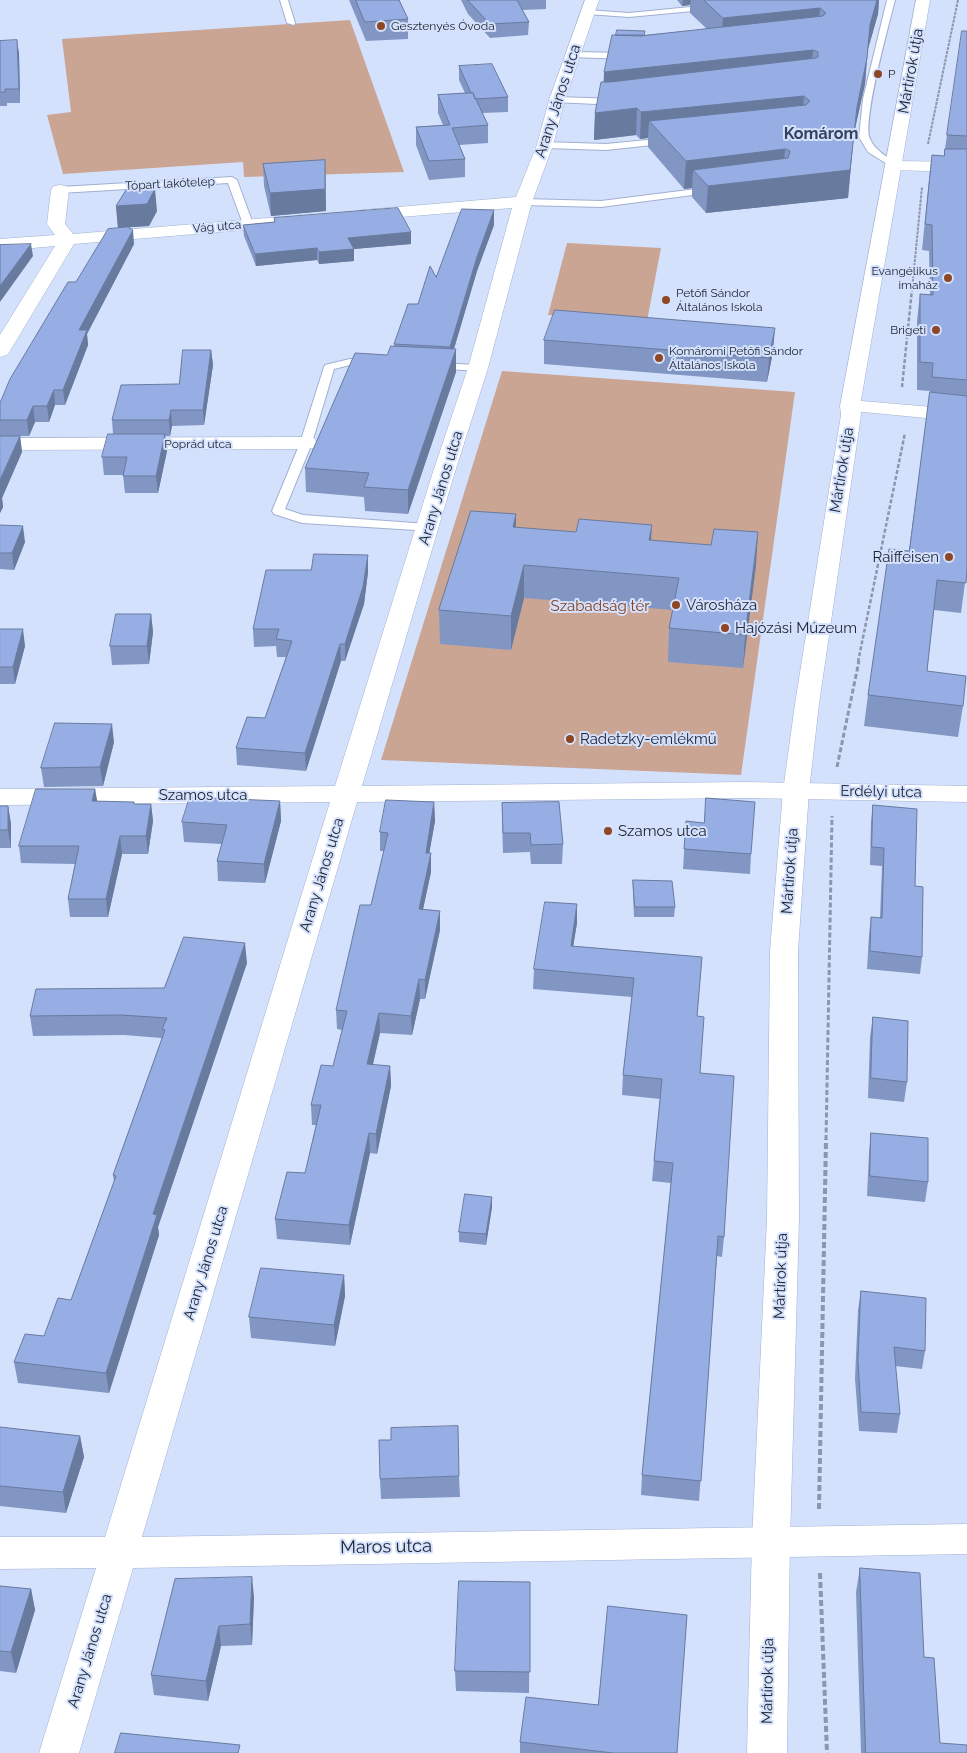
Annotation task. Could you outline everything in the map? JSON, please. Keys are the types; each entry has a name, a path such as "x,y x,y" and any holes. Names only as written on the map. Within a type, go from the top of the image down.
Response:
{"street":[{"name":"Mártírok útja","path":"767,1753 771,1540 783,1219 784,951 796,791 806,704 851,415 850,406 895,166 923,0"},
{"name":"Arany János utca","path":"60,1753 346,794 443,475 478,368 523,202 544,145 556,100 589,6"},
{"path":"895,166 967,167"},
{"path":"0,351 68,240 56,224 60,190"},
{"path":"346,216 523,202"},
{"name":"Vág utca","path":"0,245 297,220"},
{"path":"850,406 967,416"},
{"name":"Poprád utca","path":"0,444 306,443"},
{"name":"Erdélyi utca","path":"796,791 967,794"},
{"name":"Szamos utca","path":"0,797 796,791"},
{"name":"Maros utca","path":"0,1553 120,1553 771,1540 967,1539"}],"lane":[{"path":"284,0 292,23"},
{"path":"892,0 867,99 864,137 871,150 895,166"},
{"path":"589,6 629,15 722,6"},
{"path":"573,55 639,56"},
{"path":"556,100 609,103 628,101"},
{"path":"544,145 606,147 674,140"},
{"name":"Tópart lakótelep","path":"60,190 232,180 248,224"},
{"path":"523,202 601,204 725,188"},
{"path":"380,364 350,362 329,367 306,443 278,510 302,519 428,528"},
{"path":"429,366 478,368"}],"path":[{"path":"819,1540 828,1753"}],"green space":[{"path":"350,20 404,172 244,177 243,162 63,174 47,115 71,112 62,39"},
{"path":"567,243 661,248 647,321 548,315"},
{"name":"Szabadság tér","path":"502,371 795,392 741,775 381,760"}],"building":[{"path":"356,0 399,0 408,19 365,22"},
{"path":"468,0 517,0 529,22 490,24"},
{"path":"704,0 877,0 870,25 867,58 857,107 850,170 708,186 693,170 788,158 790,151 785,149 686,161 649,121 806,105 810,101 804,96 641,112 637,108 595,113 601,82 818,57 818,52 813,50 604,72 612,35 640,36 823,16 826,13 820,8 723,18"},
{"path":"617,30 645,31 644,35 616,35"},
{"path":"962,31 967,31 967,136 947,135"},
{"path":"17,40 19,89 5,89 5,92 0,92 0,41"},
{"path":"492,64 508,97 475,99 459,66"},
{"path":"473,93 488,125 452,128 465,159 429,161 416,127 450,125 438,95"},
{"path":"945,149 967,149 967,380 932,377 933,363 920,362 920,294 933,295 932,225 925,224 932,155 944,156"},
{"path":"325,160 325,189 270,193 263,164"},
{"path":"155,189 147,204 116,206 126,190"},
{"path":"398,208 411,232 348,238 354,249 319,252 317,248 255,254 243,225 275,222 274,218"},
{"path":"462,209 494,210 477,257 450,347 394,344 408,304 418,304 430,266 436,277"},
{"path":"128,227 133,230 79,330 87,330 63,390 54,390 47,406 33,406 27,420 0,420 0,403 10,379 68,282 76,282 108,229"},
{"path":"31,244 0,286 0,245"},
{"path":"555,310 775,328 769,358 544,340"},
{"path":"391,346 456,349 408,490 364,487 369,473 305,468 355,353 387,355"},
{"path":"183,350 211,350 203,410 171,410 169,420 112,420 121,385 179,384"},
{"path":"930,392 967,396 966,583 937,580 927,671 966,676 963,706 868,695 889,549 909,551"},
{"path":"108,434 165,434 156,476 123,476 127,457 102,457"},
{"path":"0,436 20,436 0,480"},
{"path":"471,511 516,514 513,527 576,532 579,519 652,525 649,540 711,545 714,529 758,532 745,635 669,628 679,578 524,565 511,616 439,610"},
{"path":"0,525 23,526 12,553 0,553"},
{"path":"314,554 368,555 363,587 345,644 340,644 305,753 236,748 247,717 265,718 292,641 276,639 279,629 253,629 266,570 311,570"},
{"path":"116,614 151,614 147,646 110,646"},
{"path":"0,629 23,629 13,667 0,667"},
{"path":"55,723 112,724 100,767 41,768"},
{"path":"36,789 95,789 92,801 151,804 146,836 120,836 106,899 68,899 79,846 19,846"},
{"path":"190,797 280,801 264,864 217,861 227,825 182,822"},
{"path":"706,798 755,802 751,854 684,849 686,821 704,823"},
{"path":"386,800 434,802 426,853 431,853 419,909 440,911 425,980 419,979 411,1016 379,1013 367,1064 390,1066 376,1134 369,1133 349,1225 275,1219 287,1172 305,1173 321,1105 311,1105 321,1065 333,1066 347,1011 336,1010 360,905 371,905 388,833 380,832"},
{"path":"559,802 563,844 531,845 530,833 503,833 502,803"},
{"path":"873,805 917,809 915,886 923,887 922,957 870,951 871,917 882,918 884,848 872,847"},
{"path":"0,806 8,806 8,830 0,830"},
{"path":"633,880 672,881 675,907 635,907"},
{"path":"545,902 577,904 571,946 702,957 697,1016 704,1017 700,1073 734,1076 724,1237 718,1236 701,1481 642,1475 673,1163 654,1161 662,1079 623,1075 634,978 534,969"},
{"path":"184,937 245,943 153,1214 157,1215 106,1373 14,1362 25,1334 44,1336 58,1298 71,1300 116,1176 113,1175 165,1030 162,1029 167,1018 121,1015 30,1016 36,989 164,988"},
{"path":"873,1017 908,1021 907,1082 871,1078"},
{"path":"871,1133 928,1138 928,1182 870,1176"},
{"path":"465,1194 492,1197 486,1234 459,1232"},
{"path":"261,1268 344,1275 334,1325 249,1317"},
{"path":"861,1291 926,1298 925,1351 894,1347 900,1414 861,1412 858,1361"},
{"path":"458,1426 459,1476 380,1479 379,1440 391,1440 391,1428"},
{"path":"0,1427 80,1436 63,1492 0,1486"},
{"path":"860,1568 920,1573 924,1657 934,1658 940,1743 967,1745 967,1753 866,1753"},
{"path":"252,1577 250,1624 219,1626 206,1681 151,1675 175,1579"},
{"path":"459,1581 530,1582 530,1672 455,1671"},
{"path":"0,1586 31,1589 11,1652 0,1651"},
{"path":"608,1606 687,1615 677,1753 613,1753 520,1742 526,1697 598,1705"},
{"path":"121,1733 240,1745 238,1753 115,1753"}],"place":[{"name":"Gesztenyés Óvoda","path":"381,26"},
{"name":"P","path":"878,74"},
{"name":"Evangélikus imaház","path":"948,278"},
{"name":"Petőfi Sándor Általános Iskola","path":"666,300"},
{"name":"Brigeti","path":"936,330"},
{"name":"Komáromi Petőfi Sándor Általános Iskola","path":"659,358"},
{"name":"Raiffeisen","path":"949,557"},
{"name":"Városháza","path":"676,605"},
{"name":"Hajózási Múzeum","path":"725,628"},
{"name":"Radetzky-emlékmű","path":"570,739"},
{"name":"Szamos utca","path":"608,831"}],"district":[{"name":"Komárom","path":"821,134"}]}
